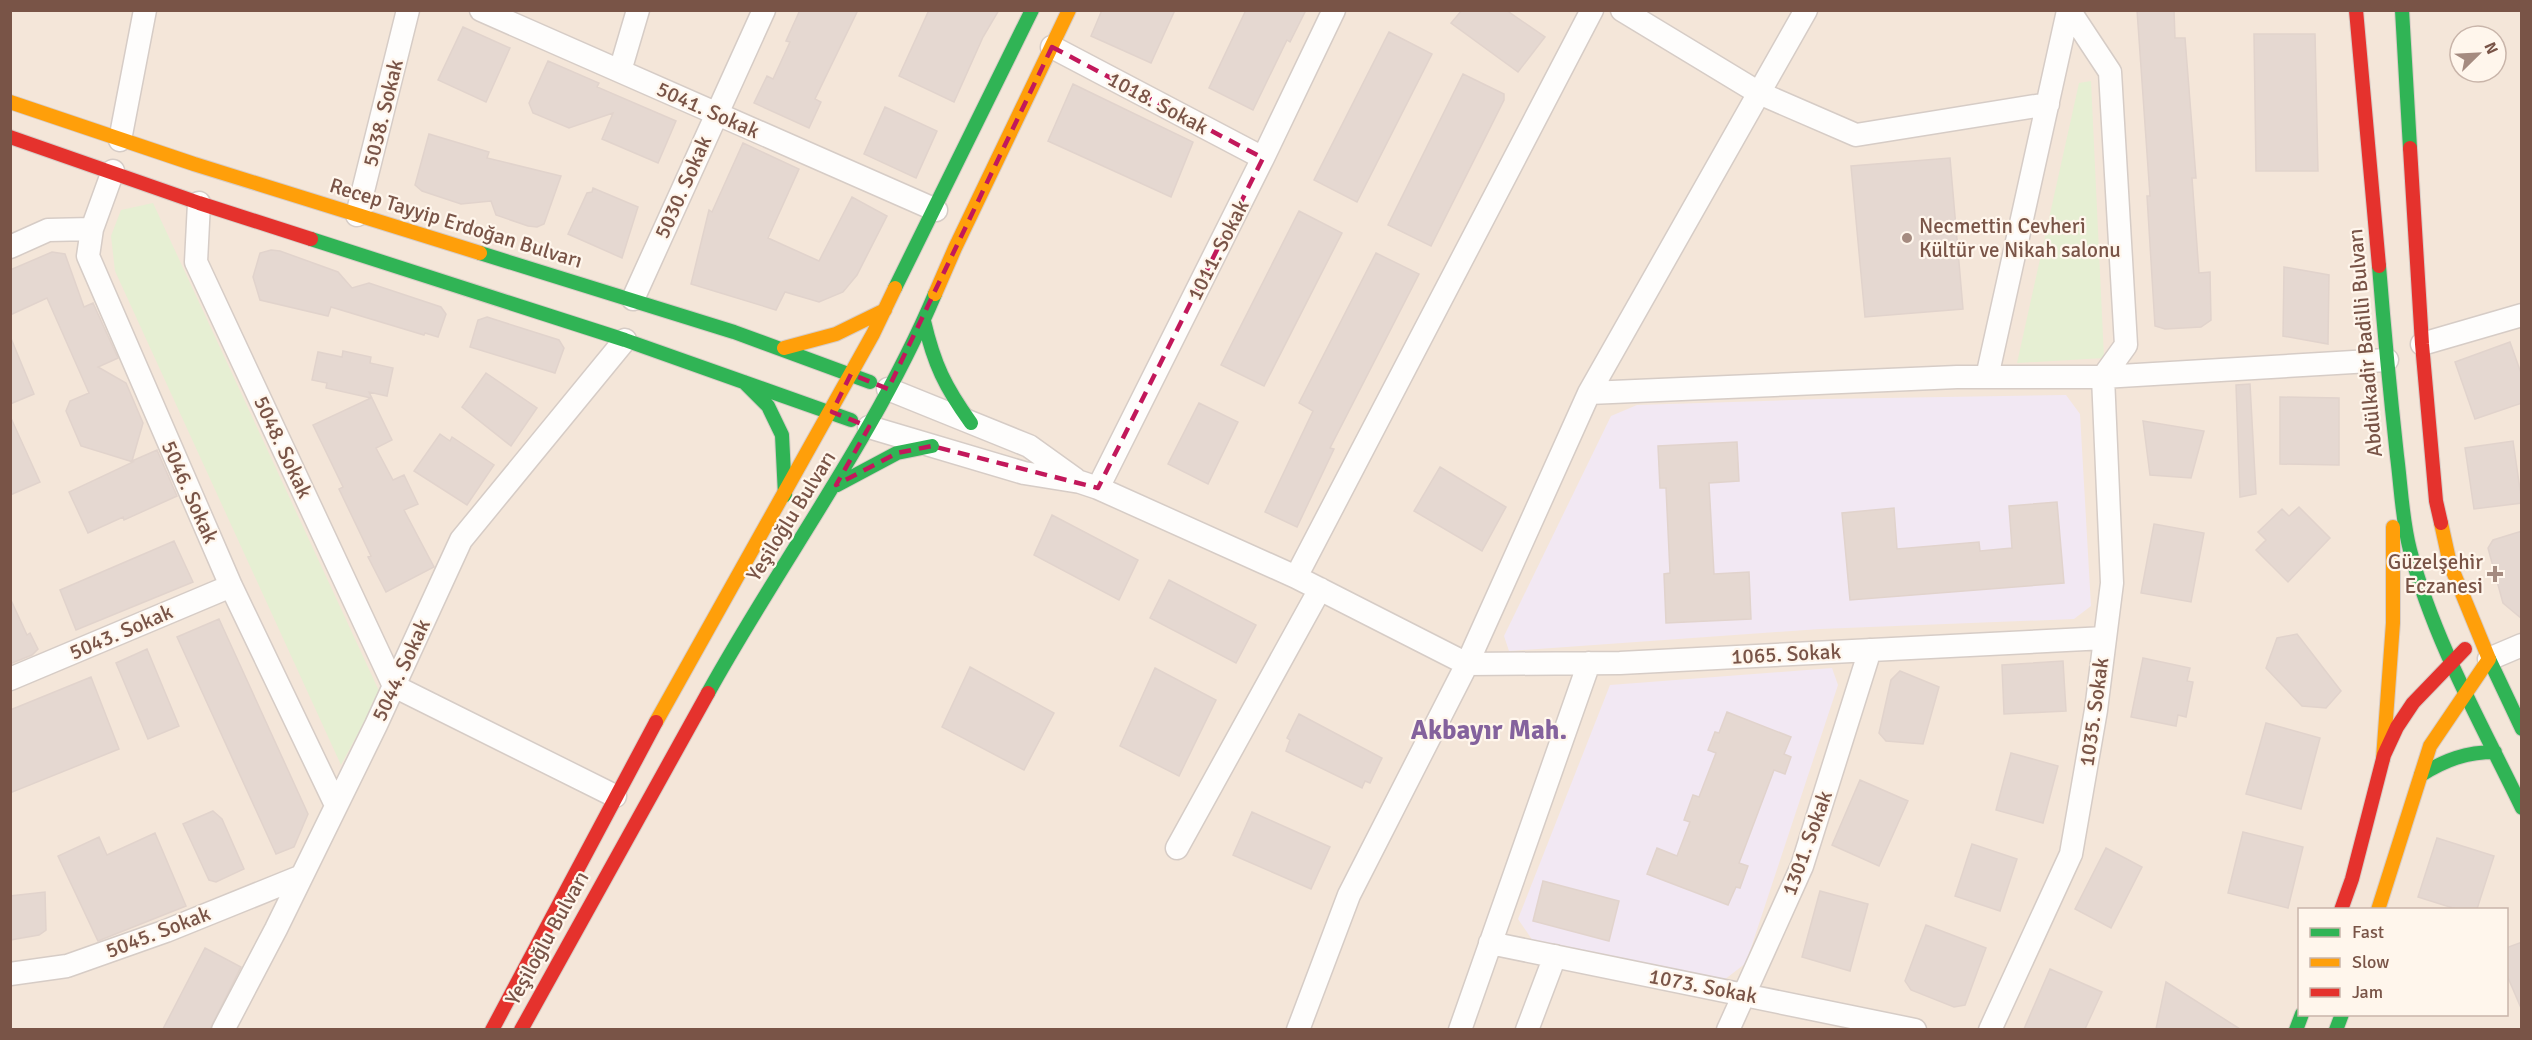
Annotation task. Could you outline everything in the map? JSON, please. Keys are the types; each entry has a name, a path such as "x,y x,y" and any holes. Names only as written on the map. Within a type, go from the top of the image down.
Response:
{"main road":[{"name":"Yeşiloğlu Bulvarı","path":"492,1029 615,796 832,412 936,210 1032,10"},
{"name":"Yeşiloğlu Bulvarı","path":"520,1029 729,655 836,485 869,427 924,321 955,248 1069,10"},
{"name":"Abdülkadir Badilli Bulvarı","path":"2356,10 2387,360 2409,548 2425,599 2450,664 2466,691 2522,808"},
{"path":"2403,10 2422,344 2436,501 2450,564 2489,659 2522,729"},
{"name":"Recep Tayyip Erdoğan Bulvarı","path":"10,102 120,141 633,299 784,348 888,389"},
{"path":"10,137 113,171 199,203 625,340 869,427"},
{"path":"784,348 836,335 862,324 885,310"},
{"path":"924,321 933,358 949,393 971,423"},
{"path":"744,381 768,406 782,435 785,495"},
{"path":"2383,759 2393,623 2393,415"},
{"path":"836,485 897,453 932,446"},
{"path":"2341,908 2352,879 2383,759 2397,727 2412,703 2479,636"},
{"path":"2378,908 2430,746 2489,659"},
{"path":"2421,775 2457,755 2472,751 2495,752"},
{"path":"534,1004 540,1021"}],"street":[{"path":"120,141 145,10"},
{"name":"5038. Sokak","path":"357,215 408,10"},
{"name":"5041. Sokak","path":"481,10 936,210"},
{"path":"620,71 638,10"},
{"name":"5030. Sokak","path":"633,299 764,10"},
{"name":"1011. Sokak","path":"1089,485 1263,158 1334,10"},
{"path":"1296,577 1592,10"},
{"path":"1622,10 1760,93 1856,135 2048,104"},
{"path":"1298,1029 1349,895 1467,664 1589,393 1806,10"},
{"path":"2068,11 2110,72 2126,345 2103,377"},
{"path":"1987,377 2068,11"},
{"name":"1018. Sokak","path":"1052,47 1263,158"},
{"name":"5046. Sokak","path":"113,171 92,229 88,256 231,586 336,805"},
{"name":"5048. Sokak","path":"199,203 196,262 394,686"},
{"path":"10,247 48,230 92,229"},
{"path":"2422,344 2522,315"},
{"name":"5044. Sokak","path":"224,1029 302,876 394,686 461,540 625,340"},
{"path":"1589,393 1987,377 2103,377 2387,360"},
{"name":"1035. Sokak","path":"1990,1029 2071,854 2096,710 2112,583 2103,377"},
{"path":"888,389 1029,446 1089,485 1296,577 1467,664"},
{"path":"869,427 1024,473 1089,485"},
{"name":"5043. Sokak","path":"10,679 231,586"},
{"path":"1177,848 1320,589"},
{"name":"1065. Sokak","path":"1467,664 1589,663 2105,638"},
{"path":"2489,659 2522,645"},
{"name":"1301. Sokak","path":"1728,1029 1802,866 1870,650"},
{"path":"1460,1029 1589,663"},
{"path":"394,686 615,796"},
{"name":"5045. Sokak","path":"10,974 68,966 166,931 302,876"},
{"name":"1073. Sokak","path":"1490,943 1915,1029"},
{"path":"1527,1029 1555,956"}],"highlighted area":[{"path":"1052,47 1263,158 1098,488 932,446 897,453 836,485 869,427 832,412 851,374 888,389"}],"shaded area":[{"path":"11,11 2521,11 2521,1029 11,1029"},
{"path":"2066,395 2080,414 2091,606 2074,619 1820,629 1509,651 1504,636 1611,416 1637,405"},
{"path":"1832,668 1838,685 1746,963 1724,980 1535,944 1518,919 1610,685"}],"green space":[{"path":"2091,81 2104,358 2017,363 2079,83"},
{"path":"153,203 380,693 341,765 115,271 111,236 121,210"}],"building":[{"path":"800,10 858,10 815,99 821,102 809,128 754,103 767,76 773,79 790,42 786,41"},
{"path":"929,10 999,10 983,37 954,102 899,76"},
{"path":"1102,10 1175,10 1151,63 1091,36"},
{"path":"1246,10 1306,10 1290,42 1287,40 1253,110 1209,88"},
{"path":"1462,10 1506,10 1545,37 1518,72 1451,23"},
{"path":"2137,10 2174,10 2175,38 2185,38 2196,178 2192,178 2199,273 2210,272 2211,320 2201,327 2165,329 2155,326 2147,196 2150,196"},
{"path":"463,27 510,48 486,102 438,80"},
{"path":"1389,32 1432,54 1357,202 1314,180"},
{"path":"2254,34 2315,34 2318,171 2256,171"},
{"path":"548,61 599,83 597,87 676,121 658,163 602,139 613,113 569,128 533,113 529,103"},
{"path":"1463,74 1504,94 1504,100 1431,246 1388,225"},
{"path":"1073,84 1193,142 1171,197 1048,141"},
{"path":"885,107 937,131 916,178 864,154"},
{"path":"429,134 489,152 487,158 561,176 544,224 537,227 528,226 496,215 491,201 461,204 422,191 415,185"},
{"path":"743,143 799,169 768,238 819,261 852,197 887,216 857,275 843,292 819,302 785,292 776,310 691,284 709,210 712,212"},
{"name":"Necmettin Cevheri Kültür ve Nikah salonu","path":"1950,158 1963,309 1865,317 1851,166"},
{"path":"593,188 638,207 622,258 568,234 587,193 592,192"},
{"path":"1299,211 1342,233 1264,386 1221,365"},
{"path":"271,250 280,251 338,272 352,288 369,283 441,307 446,314 438,337 425,333 424,335 331,307 328,316 260,300 253,277 260,253"},
{"path":"52,252 65,254 84,307 93,303 118,358 98,367 126,383 143,423 132,461 157,450 177,496 124,520 123,517 88,533 69,492 133,462 81,446 66,411 70,401 89,393 47,298 10,315 10,270"},
{"path":"1376,253 1419,274 1330,448 1334,449 1297,527 1265,512 1313,411 1299,403"},
{"path":"2284,267 2329,275 2328,344 2283,336"},
{"path":"487,317 559,340 564,348 555,373 470,347 478,320"},
{"path":"10,336 34,394 10,404"},
{"path":"2510,342 2522,376 2522,403 2475,419 2455,362"},
{"path":"343,351 371,357 370,363 393,368 387,396 369,392 392,440 376,448 393,480 404,475 418,504 404,510 434,567 386,592 368,557 371,556 339,489 343,487 313,425 371,398 326,388 327,383 312,380 318,352 342,357"},
{"path":"486,373 537,408 511,446 462,407"},
{"path":"2250,384 2256,494 2240,497 2236,385"},
{"path":"2280,397 2339,398 2339,465 2280,464"},
{"path":"1199,403 1238,422 1208,484 1168,464"},
{"path":"10,416 40,482 10,495"},
{"path":"2143,421 2204,431 2191,478 2150,475"},
{"path":"440,434 450,441 452,437 494,465 467,505 414,471"},
{"path":"2513,441 2522,503 2474,509 2465,448"},
{"path":"1737,442 1739,481 1709,483 1714,574 1749,572 1751,619 1666,623 1664,574 1670,573 1666,488 1660,488 1658,446"},
{"path":"1440,467 1506,507 1482,551 1414,511"},
{"path":"2057,502 2064,583 1850,600 1842,513 1894,508 1897,549 1979,542 1980,551 2012,548 2009,506"},
{"path":"2299,507 2330,538 2288,582 2256,550 2266,540 2258,532 2282,509 2289,516"},
{"path":"1052,515 1138,560 1119,600 1034,555"},
{"path":"2154,524 2204,533 2191,602 2141,593"},
{"path":"2522,531 2522,619 2503,603 2488,548 2493,540"},
{"path":"174,541 193,582 76,630 60,590"},
{"path":"1169,580 1256,625 1236,663 1150,618"},
{"path":"10,598 27,635 30,633 38,649 32,655 10,664"},
{"path":"219,619 308,814 294,847 276,854 177,637"},
{"path":"2297,634 2341,691 2326,708 2302,706 2266,668 2277,638"},
{"path":"147,649 179,726 148,739 116,663"},
{"path":"2143,658 2190,668 2187,681 2193,682 2186,717 2178,715 2176,726 2131,717"},
{"path":"2063,661 2066,711 2004,714 2002,665"},
{"path":"970,667 1054,713 1024,770 942,727"},
{"path":"1155,668 1216,700 1179,776 1120,746"},
{"path":"1900,671 1939,687 1923,744 1886,741 1879,733 1891,680"},
{"path":"91,677 119,749 10,793 10,710"},
{"path":"1727,712 1791,737 1784,754 1791,757 1785,774 1774,770 1739,863 1748,866 1740,888 1736,887 1728,905 1647,874 1657,848 1677,856 1690,822 1684,820 1693,795 1699,797 1716,753 1708,750 1715,732 1719,733"},
{"path":"1299,714 1382,758 1370,783 1365,781 1362,788 1286,751 1290,740 1287,738"},
{"path":"2266,723 2320,738 2301,809 2246,794"},
{"path":"2011,753 2058,766 2043,823 1996,810"},
{"path":"1860,780 1908,801 1879,866 1832,845"},
{"path":"213,811 222,819 244,869 216,882 209,880 183,824"},
{"path":"1252,812 1330,847 1311,889 1233,855"},
{"path":"2243,832 2303,847 2288,908 2228,893"},
{"path":"155,833 186,906 98,941 58,856 99,837 107,855"},
{"path":"2437,838 2494,856 2477,908 2453,908 2418,897"},
{"path":"1972,844 2017,859 2000,911 1955,896"},
{"path":"2106,848 2142,867 2111,928 2075,909"},
{"path":"1543,881 1619,901 1609,941 1533,921"},
{"path":"1820,891 1868,904 1850,971 1802,957"},
{"path":"45,892 46,930 39,935 10,940 10,896"},
{"path":"1926,925 1986,948 1965,1005 1954,1007 1911,990 1905,981"},
{"path":"2522,942 2522,1008 2508,978 2508,947"},
{"path":"205,948 241,967 210,1029 163,1029"},
{"path":"2050,969 2102,992 2085,1029 2024,1029"},
{"path":"2166,982 2240,1029 2156,1029"}],"traffic: fast":[{"path":"895,288 1032,10"},
{"path":"2402,10 2410,148"},
{"path":"311,239 625,340 851,420"},
{"path":"480,253 734,332 870,382"},
{"path":"2379,266 2402,503 2410,550 2420,584 2445,649 2522,808"},
{"path":"708,693 885,397 935,294"},
{"path":"924,321 942,375 971,423"},
{"path":"744,382 768,406 782,435 785,495"},
{"path":"837,485 897,453 932,446"},
{"path":"2489,659 2522,729"},
{"path":"2421,775 2456,758 2475,753 2495,752"},
{"path":"2296,1030 2301,1016"},
{"path":"2336,1030 2341,1016"}],"traffic: slow":[{"path":"935,294 1069,10"},
{"path":"10,102 194,164 480,253"},
{"path":"656,722 873,334 895,288"},
{"path":"784,348 836,334 885,310"},
{"path":"2379,908 2430,746 2489,659 2450,564 2441,523"},
{"path":"2383,759 2393,623 2393,527"}],"traffic: jam":[{"path":"2356,10 2379,266"},
{"path":"10,137 199,203 311,239"},
{"path":"2410,148 2422,344 2436,501 2441,523"},
{"path":"2342,908 2352,879 2384,755 2397,727 2413,703 2465,649"},
{"path":"521,1030 708,693"},
{"path":"492,1030 656,722"}],"place":[{"name":"Necmettin Cevheri Kültür ve Nikah salonu","path":"1907,238"},
{"name":"Güzelşehir Eczanesi","path":"2495,574"}],"district":[{"name":"Akbayır Mah.","path":"1489,730"}]}
